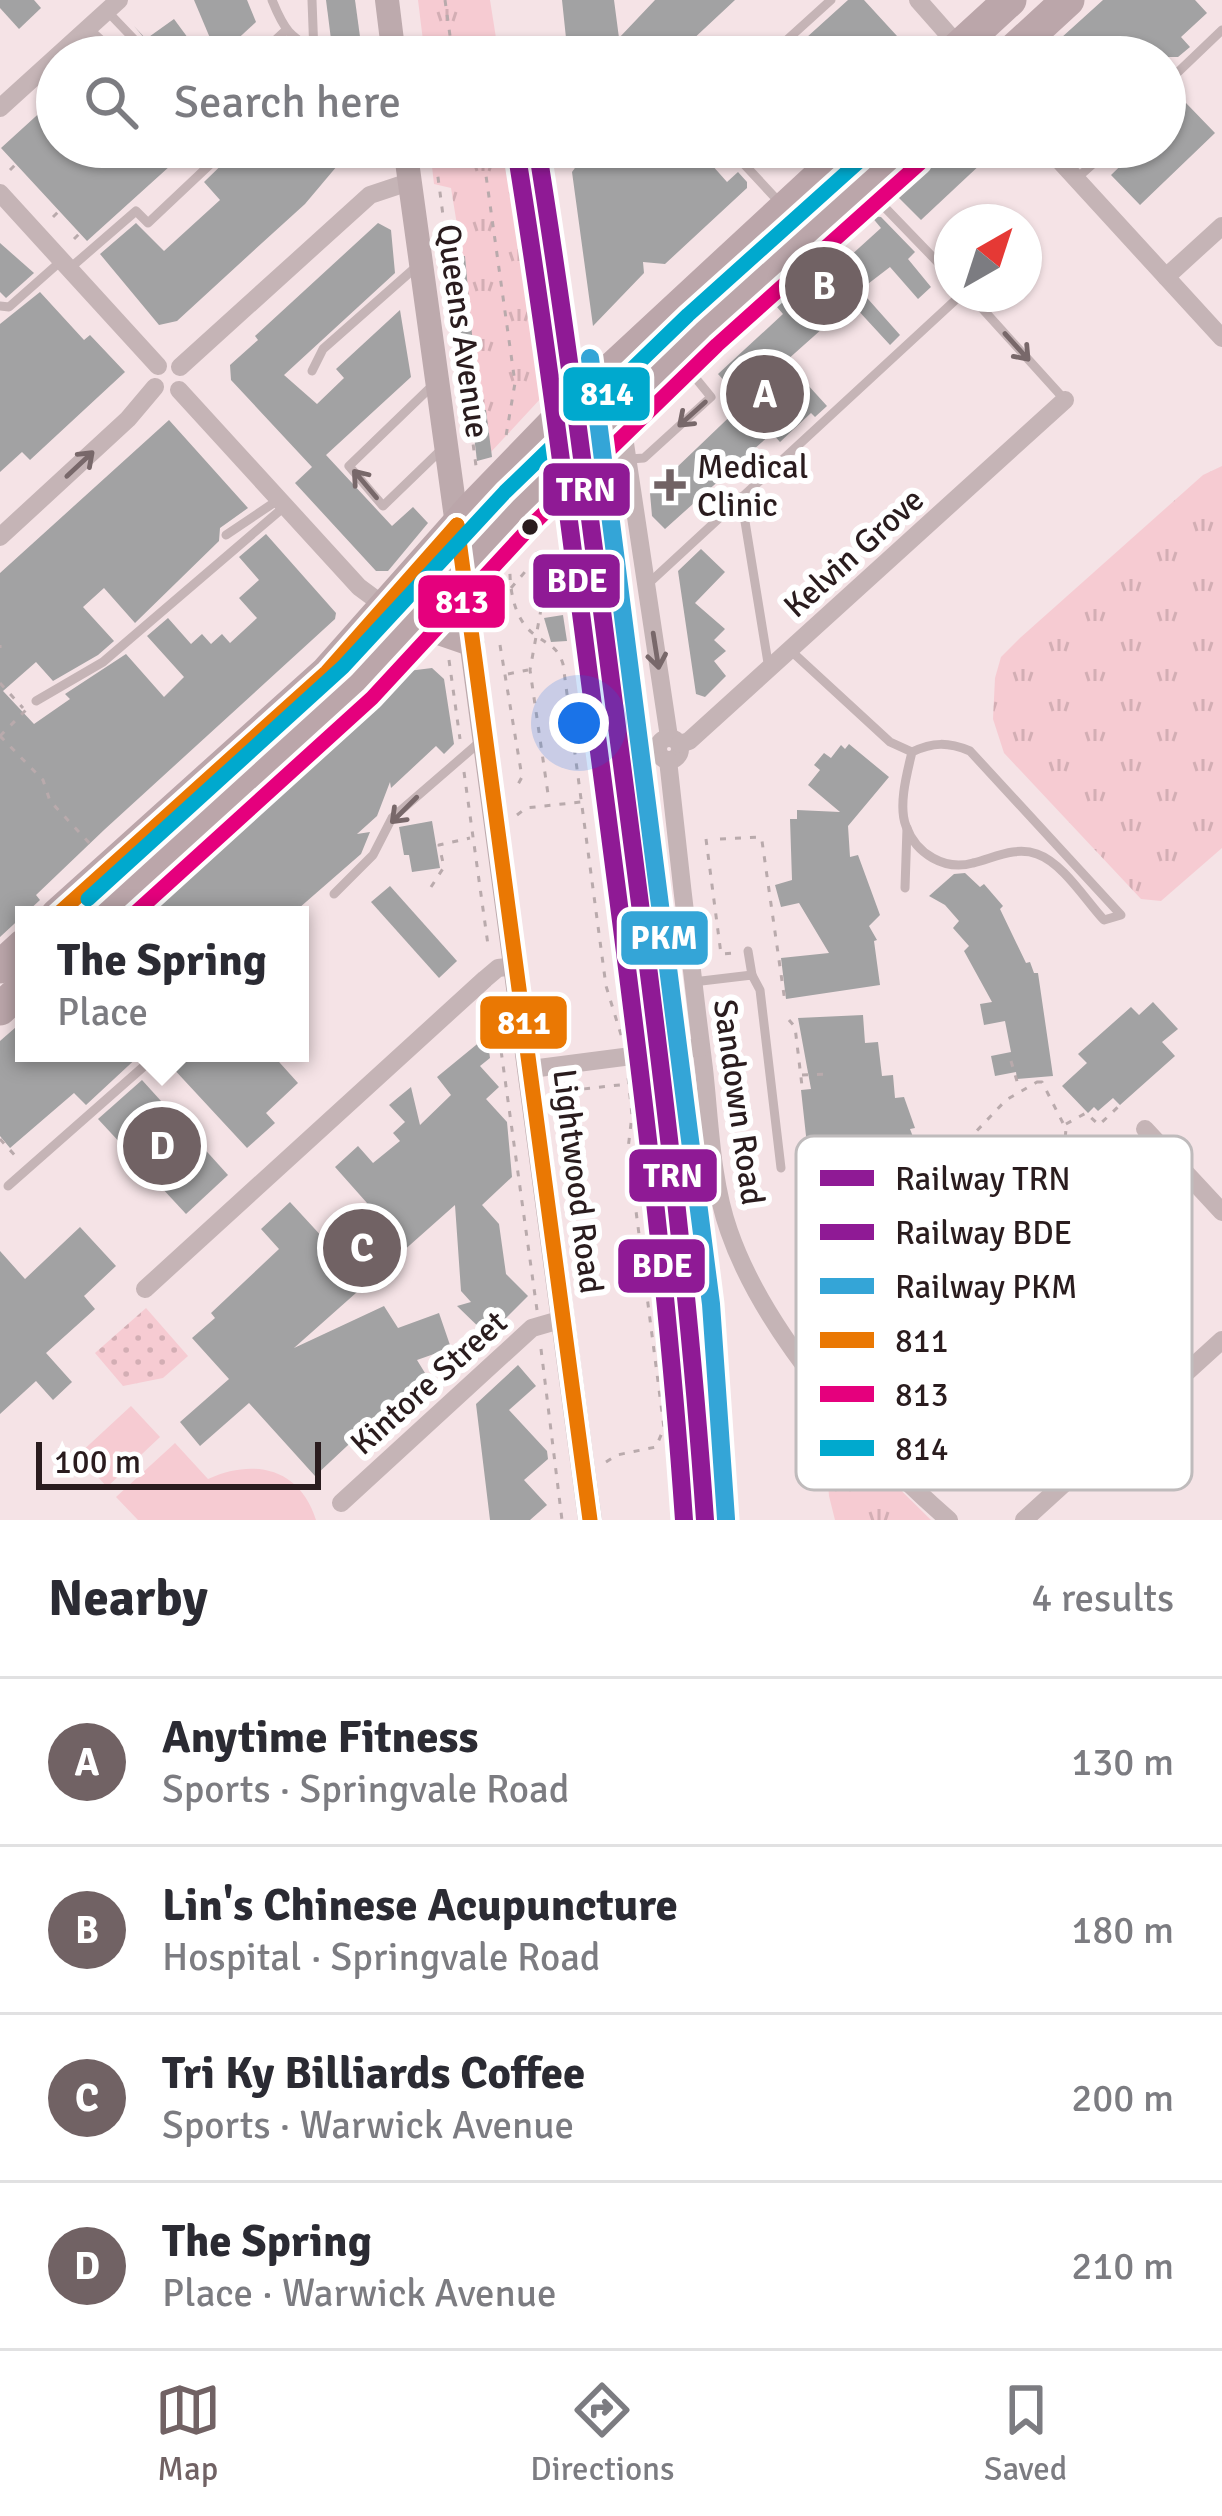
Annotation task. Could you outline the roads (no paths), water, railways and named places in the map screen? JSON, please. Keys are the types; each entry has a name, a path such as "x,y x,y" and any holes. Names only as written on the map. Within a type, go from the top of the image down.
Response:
{"highway":[{"path":"975,36 1010,0"},
{"path":"1029,36 1068,0"},
{"path":"112,906 358,682 495,470 828,168"},
{"path":"67,906 327,672 461,566 676,355 883,168"},
{"path":"457,524 461,566"}],"main road":[{"path":"387,0 391,36"},
{"name":"Queens Avenue","path":"407,168 457,524"},
{"name":"Lightwood Road","path":"461,566 531,1069 551,1322 590,1520"},
{"path":"399,615 473,645"}],"street":[{"path":"918,0 945,36"},
{"path":"79,36 113,5"},
{"path":"0,108 36,75"},
{"path":"1066,168 1222,338"},
{"path":"180,368 370,195 409,182"},
{"path":"0,193 158,366"},
{"path":"1166,277 1222,226"},
{"path":"0,537 128,419 155,387 153,374 158,366 172,363 180,368 184,376 179,390 170,394 155,387"},
{"path":"179,390 359,587 399,615"},
{"name":"Kelvin Grove","path":"672,747 689,741 1065,400"},
{"name":"Sandown Road","path":"620,410 672,747 693,982 723,1211 742,1261 796,1349"},
{"path":"146,1289 485,979 498,968 516,966"},
{"path":"531,1069 627,1049 668,1052 701,1047"},
{"path":"1145,1129 1151,1136"},
{"path":"1192,1180 1222,1212"},
{"name":"Kintore Street","path":"341,1502 551,1322"},
{"path":"1192,1367 1222,1340"},
{"name":"Sandown Road","path":"916,1490 949,1520"},
{"path":"1024,1520 1057,1490"}],"lane":[{"path":"272,0 289,36"},
{"path":"312,0 315,36"},
{"path":"791,36 831,0"},
{"path":"113,5 136,36"},
{"path":"88,28 97,36"},
{"path":"1186,64 1222,30"},
{"path":"281,36 285,32"},
{"path":"0,306 9,307 136,211 148,223 200,168"},
{"path":"748,168 785,208"},
{"path":"1076,179 1088,168"},
{"path":"864,185 934,260"},
{"path":"312,371 322,349 420,263"},
{"path":"645,586 946,312"},
{"path":"983,312 1065,400"},
{"path":"630,459 644,458 711,397 676,355"},
{"path":"439,380 349,466 383,506 447,445"},
{"path":"741,497 769,669"},
{"path":"226,535 281,503"},
{"path":"36,701 103,662 281,503"},
{"path":"790,650 890,742 911,752"},
{"path":"334,894 374,856 392,818 485,737"},
{"path":"907,828 937,863 971,864 1005,853 1038,854 1104,920 1121,915 970,752 951,743 911,752"},
{"path":"905,888 905,781 911,752"},
{"path":"748,951 760,990 781,1168"},
{"path":"693,982 752,976"},
{"path":"8,1186 149,1062"}],"rail line":[{"name":"BDE","path":"519,168 635,1034 668,1325 684,1520"},
{"name":"TRN","path":"540,168 656,1033 689,1325 705,1520"},
{"name":"PKM","path":"590,358 711,1304 726,1519"}],"place":[{"name":"Lin's Chinese Acupuncture","path":"824,286"},
{"name":"Anytime Fitness","path":"765,394"},
{"name":"Medical Clinic","path":"670,485"},
{"name":"The Spring","path":"162,1146"},
{"name":"Tri Ky Billiards Coffee","path":"362,1248"}]}
